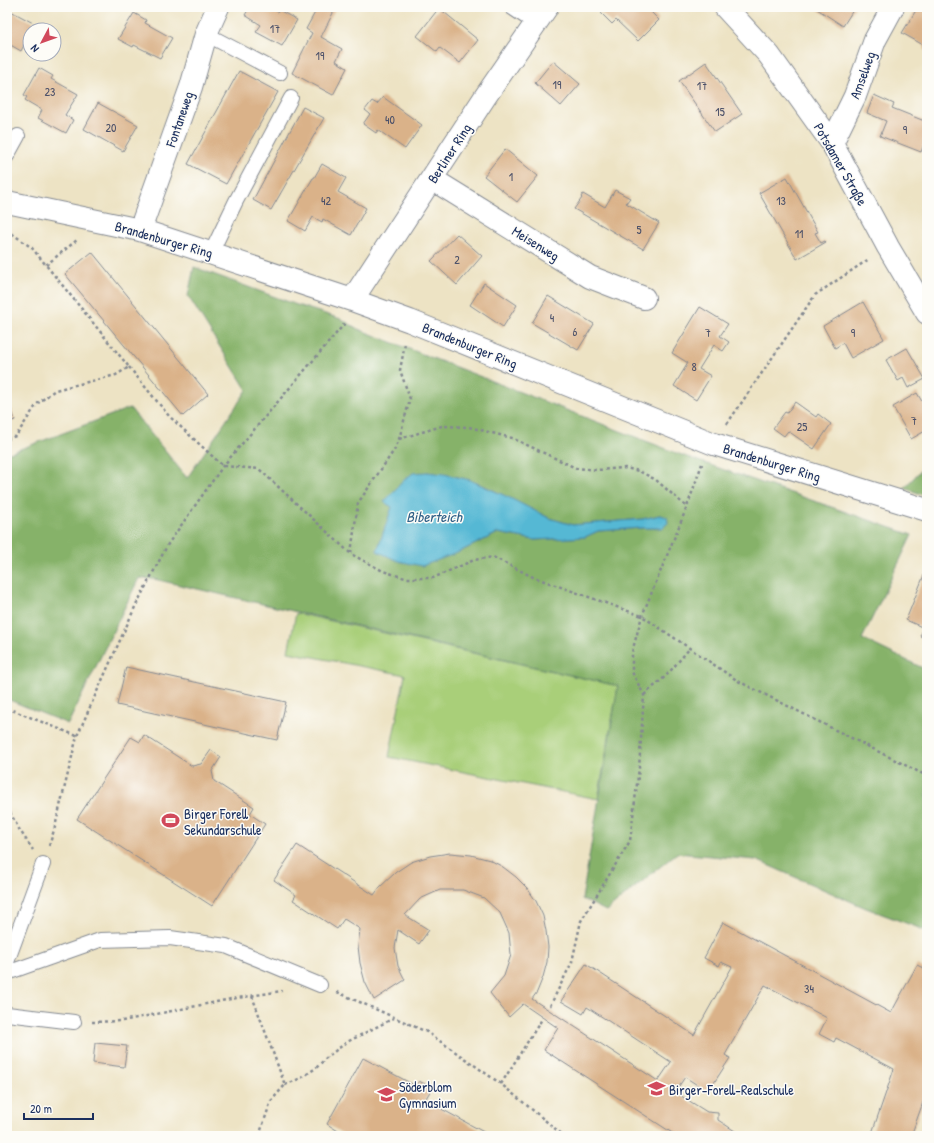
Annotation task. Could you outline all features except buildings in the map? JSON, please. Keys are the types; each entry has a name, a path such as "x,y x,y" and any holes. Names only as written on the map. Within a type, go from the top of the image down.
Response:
{"street":[{"name":"Fontaneweg","path":"140,230 190,87 206,34 218,7"},
{"name":"Potsdamer Straße","path":"725,7 769,55 832,143 888,247 927,313"},
{"name":"Amselweg","path":"832,143 855,96 875,40 893,7"},
{"name":"Berliner Ring","path":"352,300 541,15"},
{"name":"Meisenweg","path":"432,179 590,277 644,298"},
{"name":"Brandenburger Ring","path":"7,202 140,230 212,253 410,321 714,444 927,510"}],"lane":[{"path":"511,7 541,15"},
{"path":"206,34 280,73"},
{"path":"212,253 236,202 291,98"},
{"path":"7,156 18,136"},
{"path":"7,962 43,864"},
{"path":"7,972 100,940 170,938 226,946 320,985"},
{"path":"7,1014 74,1022"}],"path":[{"path":"7,230 32,248 169,416 223,466 259,469 351,554 383,571 405,578 433,578 474,560 493,557 533,577 642,616 738,681 927,776"},
{"path":"46,265 80,237"},
{"path":"550,1006 572,962 581,921 630,841 639,768 644,695 632,672 632,652 642,616 687,507 706,456 815,295 888,247"},
{"path":"43,864 55,827 77,736 135,607 164,551 223,466 347,322 352,300"},
{"path":"351,554 358,503 399,439 410,399 400,370 410,321"},
{"path":"7,439 16,436 37,404 55,390 116,376 129,367"},
{"path":"399,439 442,426 468,426 512,438 576,468 597,470 625,468 639,471 656,480 687,507"},
{"path":"644,695 666,676 690,648"},
{"path":"7,708 77,736"},
{"path":"7,807 19,829 43,864"},
{"path":"74,1022 122,1021 252,996 320,985 427,1032 501,1084 564,1136"},
{"path":"252,996 285,1085"},
{"path":"259,1136 271,1101 285,1085 301,1078 316,1068 327,1057 347,1042 394,1018"},
{"path":"501,1084 542,1019"}],"green space":[{"path":"194,267 297,305 341,319 358,329 687,457 912,535 862,639 927,670 927,931 866,908 756,860 677,853 606,911 582,899 618,686 154,579 139,578 68,724 7,699 7,454 130,408 187,478 247,390 188,296","holes":["427,472 458,477 485,486 549,518 573,525 643,519 660,515 662,528 598,531 585,537 535,540 498,533 457,553 377,551 393,506 385,502"]},
{"path":"927,464 927,496 904,488"},
{"path":"296,613 618,686 598,799 389,757 405,675 288,652"}],"water":[{"name":"Biberteich","path":"427,472 470,480 549,518 573,525 643,519 660,515 667,517 668,523 662,528 598,531 585,537 535,540 498,533 457,553 422,566 398,561 377,551 392,507 384,502 404,480 413,473"}],"place":[{"name":"Birger Forell Sekundarschule","path":"171,821"},
{"name":"Birger-Forell-Realschule","path":"656,1089"},
{"name":"Söderblom Gymnasium","path":"386,1094"}]}
